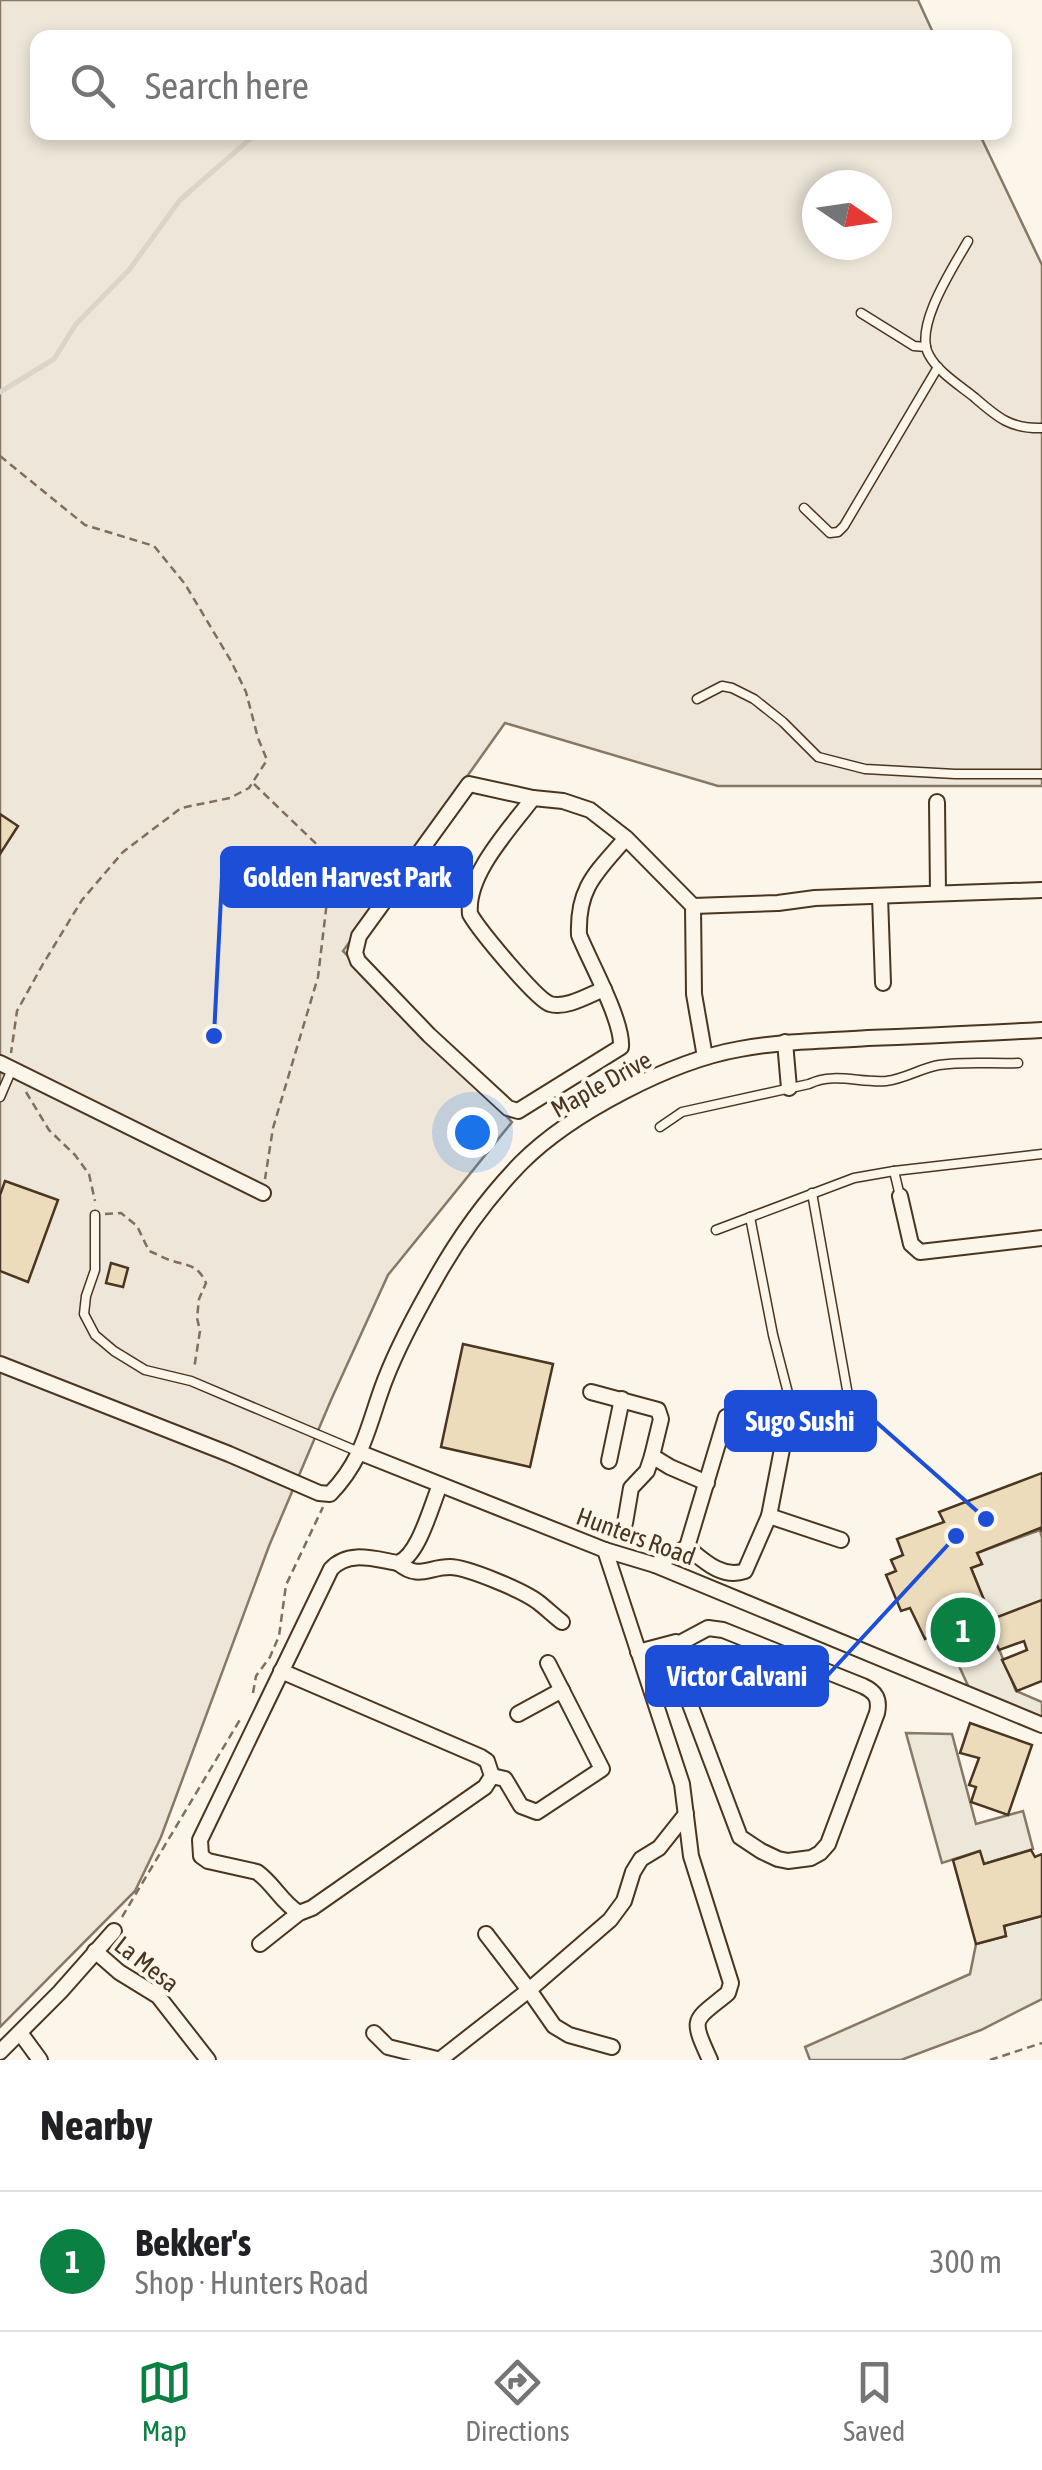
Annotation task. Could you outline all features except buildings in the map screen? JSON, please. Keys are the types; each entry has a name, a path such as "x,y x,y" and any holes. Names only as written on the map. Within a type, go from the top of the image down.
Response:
{"street":[{"path":"626,838 588,884 579,916 579,936 604,989 621,1036 621,1047 524,1108 513,1111 429,1035 358,961 355,953 359,936 470,784 580,805 601,816 626,838 693,906 694,994 704,1057"},
{"path":"533,798 481,869 470,901 470,914 549,1004 562,1004 604,989"},
{"path":"936,802 938,893"},
{"path":"693,906 1042,890"},
{"path":"880,896 883,983"},
{"name":"Maple Drive","path":"361,1453 410,1324 459,1238 523,1162 597,1107 704,1057 738,1049 785,1042 1042,1030"},
{"path":"785,1042 789,1088"},
{"path":"6,1066 263,1193"},
{"path":"900,1196 911,1244 920,1252 1042,1238"},
{"path":"0,1364 320,1493 330,1494 361,1453"},
{"path":"591,1392 661,1414 647,1471 630,1488 626,1523"},
{"path":"609,1461 622,1400"},
{"path":"655,1565 687,1547 726,1417"},
{"path":"687,1547 711,1567 742,1574 770,1516 782,1450"},
{"name":"Hunters Road","path":"361,1453 606,1550 655,1565 1042,1725"},
{"path":"652,1456 706,1482"},
{"path":"398,1563 415,1548 440,1485"},
{"path":"770,1516 842,1540"},
{"path":"606,1550 682,1784 691,1856 731,1983 728,1994 706,2009 697,2025 710,2060"},
{"path":"299,1913 264,1876 248,1868 208,1861 199,1848 330,1569 338,1561 356,1557 398,1563 422,1573 450,1567 535,1599 562,1622"},
{"path":"638,1652 680,1643 708,1628 723,1630 873,1690 877,1713 828,1844 820,1853 800,1861 778,1859 740,1837 688,1699 690,1656 680,1643"},
{"path":"492,1776 504,1780 521,1806 537,1812 602,1769 548,1662"},
{"path":"281,1672 481,1757 492,1776"},
{"path":"518,1714 562,1690"},
{"path":"260,1944 299,1913 312,1908 485,1787 492,1776"},
{"path":"374,2033 388,2047 441,2059 529,1990 618,1911 641,1859 659,1848 686,1814"},
{"path":"0,2052 114,1931"},
{"path":"486,1934 554,2026 569,2035 612,2047"},
{"name":"La Mesa","path":"95,1951 119,1972 158,1996 208,2060"},
{"path":"20,2034 40,2060"}],"lane":[{"path":"968,240 931,308 928,354 990,411 1011,425 1042,428"},
{"path":"860,313 914,346 926,347"},
{"path":"804,508 830,533 844,526 938,366"},
{"path":"697,700 722,686 732,688 754,699 783,722 818,757 865,769 1042,774"},
{"path":"660,1126 682,1112 834,1076 888,1080 938,1065 1018,1063"},
{"path":"0,1097 6,1066"},
{"path":"716,1230 854,1178 1042,1154"},
{"path":"894,1171 900,1196"},
{"path":"750,1217 788,1393 818,1427 834,1433 841,1430 850,1412 812,1193"},
{"path":"95,1215 95,1270 84,1314 95,1334 114,1351 145,1370 192,1380 361,1453"}],"path":[{"path":"0,456 85,525 154,546 185,584 246,692 268,760 250,788 230,798 181,808 123,852 82,900 42,964 18,1012 6,1066 49,1130 89,1174 95,1215 121,1213 137,1226 150,1251 174,1262 188,1263 201,1272 206,1283 197,1318 200,1331 192,1380"},
{"path":"252,783 332,860 318,977 272,1128 263,1193"},
{"path":"252,1701 256,1676 280,1636 286,1585 330,1494"},
{"path":"114,1931 242,1717"},
{"path":"990,2060 1042,2043"}],"shaded area":[{"path":"0,0 918,0 932,30 30,30 30,140 982,140 1042,265 1042,786 718,786 505,723 343,951 512,1122 388,1275 269,1546 161,1837 135,1891 0,2027"},
{"path":"1040,1530 1042,1600 988,1622 1016,1691 1042,1702 1042,1720 970,1690 954,1655 977,1646 962,1609 984,1600 971,1568 982,1564 977,1553"},
{"path":"906,1733 952,1734 976,1824 1023,1811 1033,1849 984,1864 979,1851 942,1863"},
{"path":"1042,1916 1042,1999 981,2030 901,2060 810,2060 805,2047 970,1974 976,1944 1006,1936 1004,1926"}],"waterway":[{"path":"0,392 54,359 76,324 129,270 180,200 249,140"}],"place":[{"name":"Golden Harvest Park","path":"214,1036"},
{"name":"Sugo Sushi","path":"986,1519"},
{"name":"Victor Calvani","path":"956,1536"},
{"name":"Bekker's","path":"963,1630"}]}
